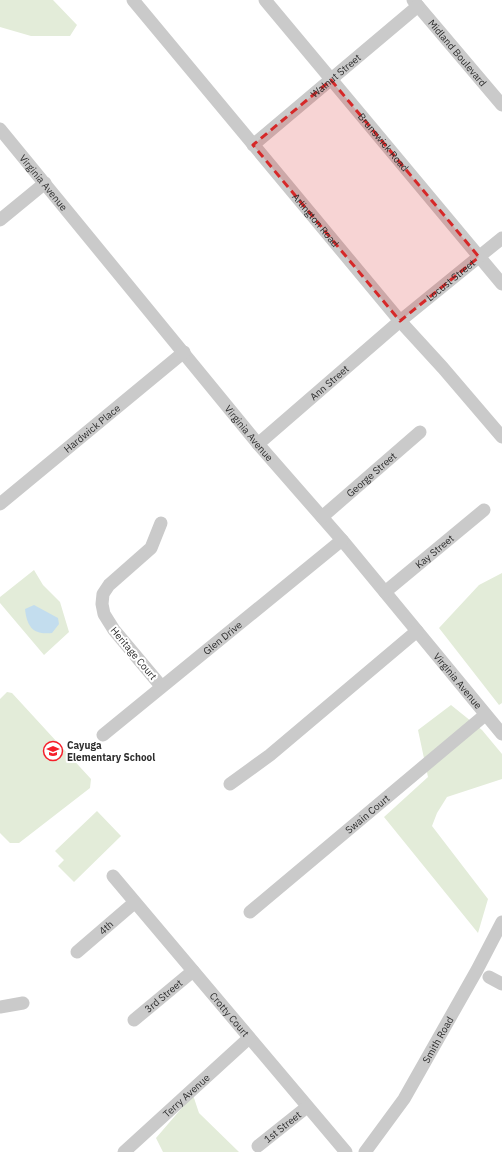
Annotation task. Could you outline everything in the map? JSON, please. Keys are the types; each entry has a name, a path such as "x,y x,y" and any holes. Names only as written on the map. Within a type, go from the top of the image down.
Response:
{"street":[{"name":"Arlington Road","path":"133,0 400,321 443,368 502,437"},
{"name":"Brunswick Road","path":"265,0 502,284"},
{"name":"Walnut Street","path":"253,145 331,80 416,3"},
{"name":"Midland Boulevard","path":"416,3 502,105"},
{"name":"Virginia Avenue","path":"0,129 258,444 342,540 502,734"},
{"path":"0,220 45,183"},
{"name":"Locust Street","path":"400,321 502,238"},
{"name":"Ann Street","path":"258,444 400,321"},
{"name":"Hardwick Place","path":"0,502 184,352"},
{"name":"George Street","path":"322,517 420,432"},
{"name":"Kay Street","path":"385,592 484,510"},
{"name":"Heritage Court","path":"162,523 151,548 109,585 103,594 102,604 104,614 114,630 162,686"},
{"name":"Glen Drive","path":"103,736 162,686 342,540"},
{"path":"230,784 270,755 417,632"},
{"name":"Swain Court","path":"250,912 485,715"},
{"name":"Crotty Court","path":"113,876 306,1107 346,1152"},
{"name":"4th","path":"77,952 134,903"},
{"name":"Smith Road","path":"365,1152 404,1099 477,970 502,922"},
{"name":"3rd Street","path":"134,1020 193,971"},
{"path":"489,977 502,984"},
{"path":"0,1007 22,1003"},
{"name":"Terry Avenue","path":"124,1152 249,1038"},
{"name":"1st Street","path":"258,1146 306,1107"}],"highlighted area":[{"path":"331,80 479,257 400,321 253,145"}],"green space":[{"path":"0,0 53,0 77,25 70,36 31,36 0,27"},
{"path":"34,570 43,585 60,602 69,632 44,655 0,603 0,597"},
{"path":"502,573 502,703 499,705 439,628 479,585"},
{"path":"7,692 12,693 91,779 90,788 19,843 10,843 0,833 0,699"},
{"path":"451,705 482,730 502,754 502,779 447,797 437,813 432,826 488,899 478,933 384,817 428,777 418,730"},
{"path":"97,811 121,836 74,882 58,866 64,860 55,851"},
{"path":"193,1095 199,1113 239,1152 163,1152 156,1138"}],"water":[{"path":"34,605 58,618 59,624 52,633 40,633 29,625 25,609"}],"place":[{"name":"Cayuga Elementary School","path":"53,751"}]}
